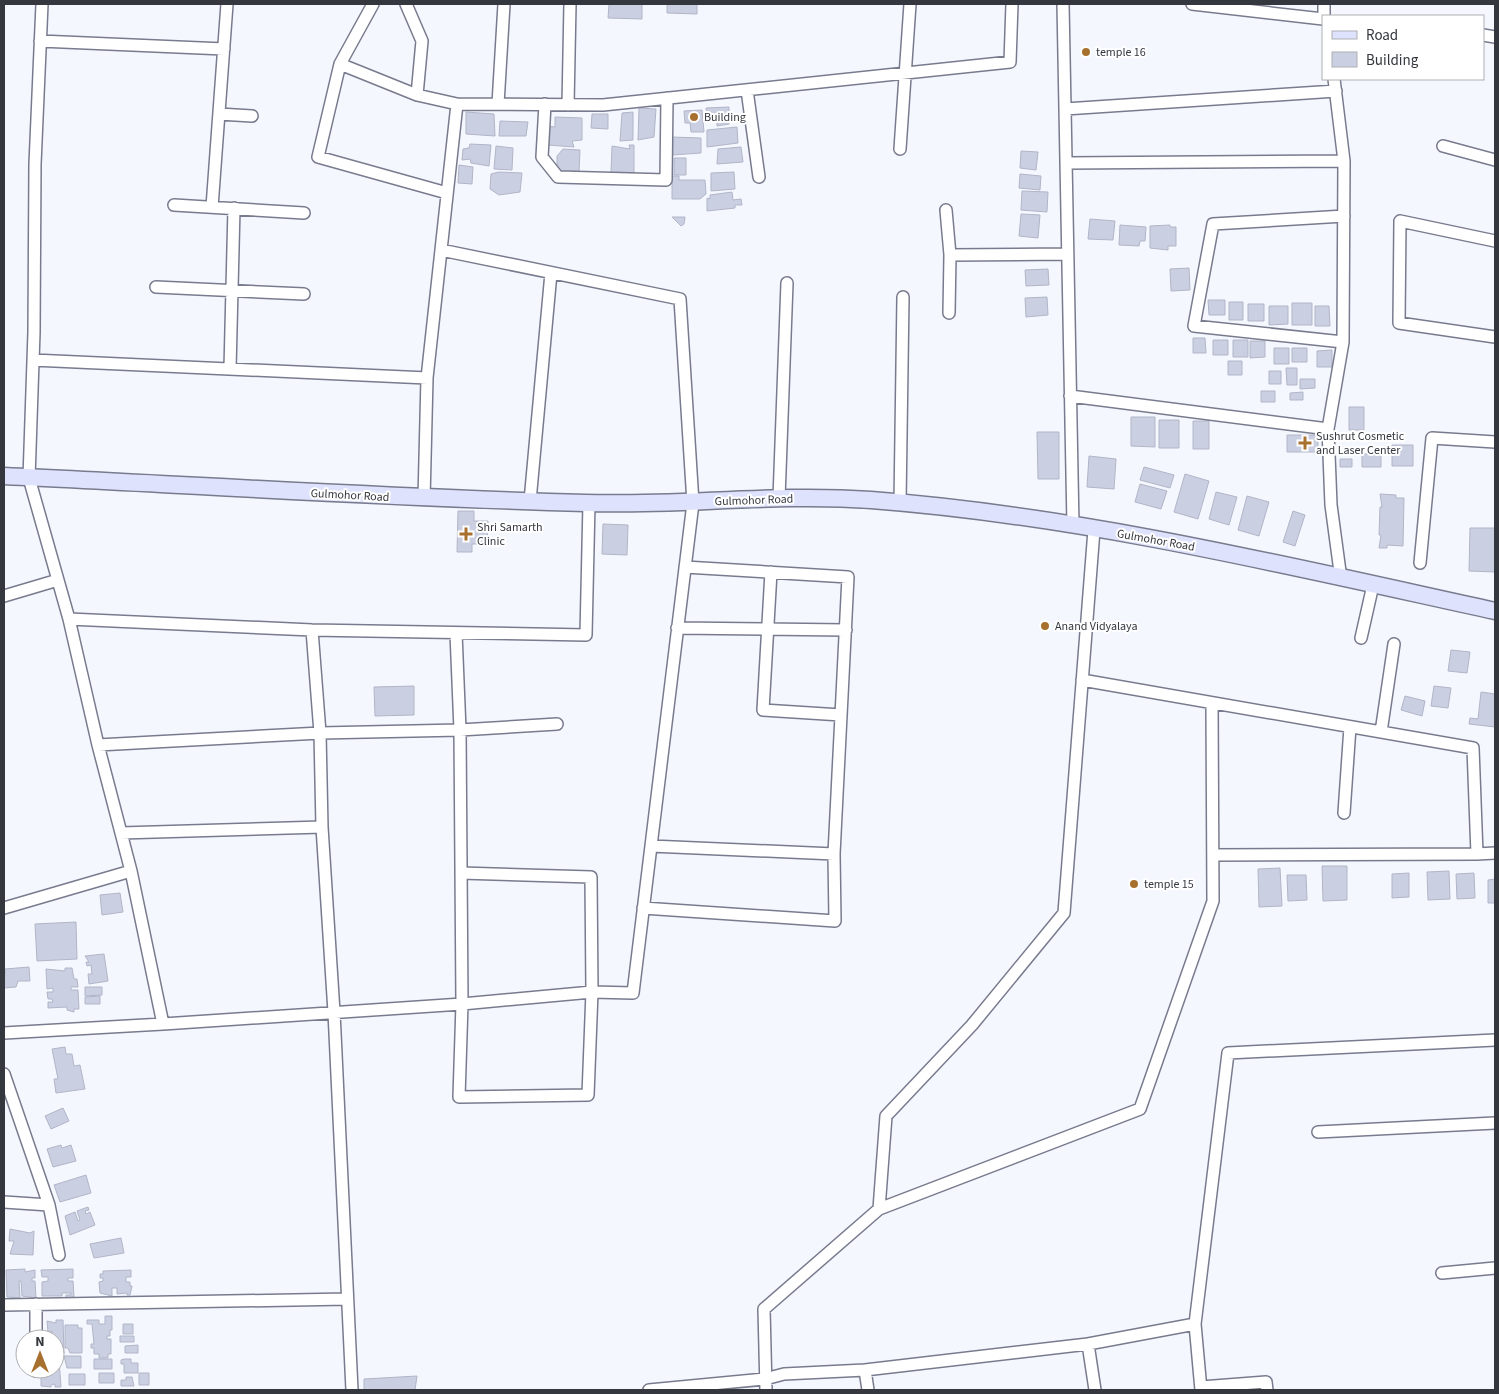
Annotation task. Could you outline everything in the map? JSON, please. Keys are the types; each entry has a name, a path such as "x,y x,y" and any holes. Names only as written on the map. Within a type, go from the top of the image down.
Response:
{"street":[{"path":"42,4 35,164 33,360 29,478 69,619 98,745 131,871 163,1024"},
{"path":"212,207 227,4"},
{"path":"373,4 340,64 318,157 447,193"},
{"path":"406,4 422,42 417,95"},
{"path":"498,104 504,4"},
{"path":"568,104 570,4"},
{"path":"900,149 910,4"},
{"path":"340,64 417,95 457,104 603,105 1010,62 1012,4"},
{"path":"1063,4 1072,526"},
{"path":"1192,4 1322,17"},
{"path":"40,40 224,49"},
{"path":"1334,80 1344,161 1343,342 1328,429 1331,505 1341,579"},
{"path":"747,90 759,177"},
{"path":"1065,109 1336,91"},
{"path":"545,104 542,157 558,177 666,180 667,98"},
{"path":"424,498 427,378 457,104"},
{"path":"219,114 252,116"},
{"path":"1443,146 1495,160"},
{"path":"1066,163 1344,161"},
{"path":"174,205 304,213"},
{"path":"230,369 230,291 234,208"},
{"path":"946,210 950,255 948,313"},
{"path":"1343,342 1194,326 1213,224 1344,216"},
{"path":"1495,241 1400,221 1399,323 1495,337"},
{"path":"4,1033 462,1004 592,992 632,992 693,502 680,299 441,250"},
{"path":"950,255 1067,254"},
{"path":"530,501 551,273"},
{"path":"779,498 786,283"},
{"path":"156,287 304,294"},
{"path":"900,503 903,297"},
{"path":"33,360 427,378"},
{"path":"1070,396 1328,429"},
{"path":"1420,563 1432,438 1495,442"},
{"name":"Gulmohor Road","path":"4,476 424,498 589,504 779,498 833,498 900,503 952,508 1072,526 1259,558 1341,579 1495,611"},
{"path":"69,619 312,630 586,635 589,504"},
{"path":"879,1209 886,1116 972,1025 1064,913 1094,530"},
{"path":"643,908 835,921 834,854 848,577 685,567"},
{"path":"771,572 763,710 841,715"},
{"path":"4,596 58,580"},
{"path":"1361,638 1373,585"},
{"path":"678,628 846,630"},
{"path":"312,630 320,733 322,827 334,1012 352,1390"},
{"path":"456,632 460,730 461,873 462,1004 459,1097 588,1095 592,992 590,877 461,873"},
{"path":"1381,732 1394,644"},
{"path":"1082,680 1474,748 1477,854"},
{"path":"766,1385 764,1309 879,1209 1140,1109 1213,901 1212,704"},
{"path":"98,745 320,733 460,730 557,724"},
{"path":"1344,813 1350,727"},
{"path":"121,833 322,827"},
{"path":"651,846 834,854"},
{"path":"1213,855 1495,853"},
{"path":"5,905 131,871"},
{"path":"1267,1390 1266,1382 1201,1389 1196,1324 1228,1053 1495,1040"},
{"path":"4,1074 49,1205 59,1255"},
{"path":"1318,1132 1495,1123"},
{"path":"4,1202 49,1205"},
{"path":"1442,1273 1495,1268"},
{"path":"4,1305 347,1299"},
{"path":"36,1304 36,1329"},
{"path":"649,1390 766,1385 784,1374 865,1370 1088,1344 1196,1324"},
{"path":"1088,1344 1094,1390"},
{"path":"865,1370 868,1390"}],"building":[{"path":"609,4 642,4 642,19 608,18"},
{"path":"667,4 697,4 697,14 667,13"},
{"name":"Building","path":"729,107 729,124 717,126 717,116 707,116 706,108"},
{"path":"639,108 656,109 654,137 638,140"},
{"name":"Building","path":"702,110 704,132 691,132 690,123 685,123 684,111"},
{"path":"466,112 494,114 495,136 466,134"},
{"path":"633,112 633,140 620,141 622,113"},
{"path":"592,114 608,114 608,129 591,128"},
{"path":"555,117 582,118 582,140 572,141 574,147 548,145 547,126 555,127"},
{"path":"500,121 528,122 526,136 499,136"},
{"path":"737,127 738,143 707,147 707,130"},
{"path":"671,137 701,138 701,153 672,155"},
{"path":"470,144 491,145 489,166 471,163 470,159 462,160 463,149 469,148"},
{"path":"629,145 634,145 634,173 611,173 612,146 630,149"},
{"path":"496,146 513,148 512,170 494,169"},
{"path":"741,147 743,162 717,164 718,149"},
{"path":"563,149 580,150 579,173 557,172 557,156"},
{"path":"1021,151 1038,152 1036,170 1020,168"},
{"path":"674,158 686,158 686,175 674,175"},
{"path":"459,165 473,167 472,184 458,183"},
{"path":"499,172 522,173 520,192 499,195 490,189 491,174"},
{"path":"734,172 735,189 711,191 711,173"},
{"path":"1020,174 1041,176 1040,190 1019,188"},
{"path":"672,176 679,176 679,180 705,180 706,194 700,199 672,199"},
{"path":"1022,191 1048,192 1047,212 1021,210"},
{"path":"732,192 733,200 741,199 742,205 735,205 735,208 707,211 707,198 710,199 710,195"},
{"path":"1021,214 1040,215 1038,238 1019,236"},
{"path":"672,217 685,217 684,224 681,226"},
{"path":"1090,219 1115,221 1113,240 1088,239"},
{"path":"1120,225 1146,227 1145,241 1140,241 1139,246 1119,245"},
{"path":"1170,225 1170,227 1176,227 1176,246 1168,246 1168,250 1150,248 1150,226"},
{"path":"1189,268 1190,290 1171,291 1170,269"},
{"path":"1048,269 1049,285 1026,286 1025,270"},
{"path":"1047,297 1048,315 1026,317 1025,298"},
{"path":"1208,300 1225,300 1225,315 1209,315"},
{"path":"1229,302 1243,302 1243,320 1229,320"},
{"path":"1292,303 1312,303 1312,325 1292,325"},
{"path":"1248,304 1264,304 1264,321 1248,321"},
{"path":"1269,306 1288,306 1288,324 1269,325"},
{"path":"1315,306 1329,306 1330,326 1315,326"},
{"path":"1193,338 1205,338 1206,353 1193,353"},
{"path":"1213,340 1228,340 1228,355 1213,355"},
{"path":"1233,340 1248,340 1248,357 1233,357"},
{"path":"1250,341 1265,341 1265,357 1250,358"},
{"path":"1274,348 1289,348 1289,364 1274,364"},
{"path":"1292,348 1307,348 1307,362 1292,362"},
{"path":"1332,350 1332,367 1317,367 1317,351"},
{"path":"1228,361 1242,361 1242,375 1228,375"},
{"path":"1286,368 1297,368 1297,385 1287,385"},
{"path":"1269,371 1281,371 1281,384 1269,384"},
{"path":"1300,379 1315,379 1315,388 1300,389"},
{"path":"1261,391 1275,391 1275,402 1261,402"},
{"path":"1303,392 1303,400 1290,400 1290,393"},
{"path":"1349,407 1364,407 1364,430 1349,430"},
{"path":"1131,417 1155,417 1155,447 1131,446"},
{"path":"1159,420 1179,420 1179,448 1159,448"},
{"path":"1193,421 1209,421 1209,449 1193,449"},
{"path":"1037,432 1059,432 1059,479 1038,479"},
{"path":"1287,435 1318,435 1318,452 1287,452"},
{"path":"1392,445 1413,445 1413,466 1392,466"},
{"path":"1362,454 1381,454 1381,467 1362,467"},
{"path":"1089,456 1116,459 1114,489 1087,487"},
{"path":"1340,459 1352,459 1352,467 1340,467"},
{"path":"1144,467 1174,475 1170,488 1140,480"},
{"path":"1185,474 1209,481 1198,519 1174,512"},
{"path":"1140,484 1167,491 1161,509 1135,502"},
{"path":"1216,492 1237,497 1229,525 1209,519"},
{"path":"1380,494 1396,495 1396,498 1404,498 1403,546 1387,545 1387,548 1379,548 1381,535 1379,535 1380,507 1382,507"},
{"path":"1247,496 1269,502 1259,536 1238,530"},
{"path":"458,511 474,511 474,521 488,521 487,544 472,544 472,552 457,552"},
{"path":"1293,511 1305,515 1295,546 1283,542"},
{"path":"603,524 628,525 627,555 602,554"},
{"path":"1470,528 1495,528 1495,572 1469,571"},
{"path":"1451,650 1470,652 1467,673 1448,671"},
{"path":"414,686 414,715 375,716 374,687"},
{"path":"1434,686 1451,688 1448,708 1431,706"},
{"path":"1481,692 1495,694 1495,727 1469,724 1470,718 1478,719"},
{"path":"1405,696 1425,701 1422,716 1401,710"},
{"path":"1322,866 1347,866 1347,900 1323,901"},
{"path":"1280,868 1282,906 1259,907 1258,869"},
{"path":"1449,871 1450,899 1428,900 1427,872"},
{"path":"1409,873 1409,897 1392,898 1392,874"},
{"path":"1474,873 1475,898 1457,899 1456,874"},
{"path":"1287,875 1306,875 1307,900 1288,901"},
{"path":"1495,879 1495,903 1488,903 1488,880"},
{"path":"120,893 123,912 102,915 100,895"},
{"path":"76,922 77,959 37,961 35,924"},
{"path":"104,954 108,981 89,984 88,974 92,974 91,965 87,966 86,962 89,962 85,956"},
{"path":"29,967 30,981 18,981 16,987 4,988 5,969"},
{"path":"65,968 72,968 74,979 77,979 78,987 71,987 71,990 78,990 79,1009 74,1009 74,1012 67,1010 67,1007 48,1008 48,1002 53,1002 52,999 48,999 47,992 53,992 53,988 47,989 46,969 65,971"},
{"path":"85,987 102,987 102,995 85,996"},
{"path":"100,996 100,1004 85,1004 85,997"},
{"path":"65,1047 66,1054 72,1054 74,1066 80,1065 85,1089 56,1093 54,1079 58,1079 52,1049"},
{"path":"63,1108 69,1121 51,1129 45,1116"},
{"path":"61,1145 62,1148 71,1145 76,1161 53,1167 47,1149"},
{"path":"86,1175 91,1193 60,1202 54,1185"},
{"path":"88,1207 89,1210 85,1211 86,1214 90,1212 95,1225 70,1235 65,1216 75,1212 78,1221 80,1220 77,1211"},
{"path":"10,1229 30,1233 34,1231 33,1255 10,1254 14,1241 9,1241"},
{"path":"121,1238 124,1253 94,1258 90,1244"},
{"path":"25,1269 25,1272 35,1270 35,1278 32,1278 32,1281 35,1281 36,1298 22,1296 21,1281 19,1281 20,1298 7,1297 6,1270"},
{"path":"73,1269 73,1278 68,1278 68,1281 73,1281 74,1297 66,1298 66,1295 71,1295 71,1293 62,1293 62,1296 42,1296 42,1282 48,1281 48,1277 42,1277 41,1270"},
{"path":"131,1270 131,1277 126,1277 126,1282 130,1282 130,1286 132,1286 130,1295 127,1295 127,1293 117,1294 117,1288 112,1288 112,1296 100,1293 99,1282 103,1281 103,1278 100,1278 100,1274 103,1274 103,1271"},
{"path":"105,1316 112,1316 112,1330 110,1330 110,1336 107,1336 107,1339 111,1339 111,1354 108,1354 108,1358 99,1358 99,1354 94,1354 94,1348 91,1348 91,1344 94,1344 92,1324 87,1324 87,1320 99,1320 99,1324 105,1324"},
{"path":"56,1320 63,1320 63,1329 48,1329 47,1321 56,1323"},
{"path":"123,1324 133,1324 133,1334 123,1334"},
{"path":"65,1325 78,1325 78,1328 82,1328 82,1353 70,1353 68,1348 65,1348"},
{"path":"120,1336 134,1336 134,1342 120,1342"},
{"path":"138,1345 138,1353 125,1353 125,1346"},
{"path":"65,1356 81,1356 81,1368 67,1368"},
{"path":"94,1359 112,1359 112,1369 94,1369"},
{"path":"131,1359 131,1363 138,1363 138,1373 124,1373 124,1364 121,1364 121,1360"},
{"path":"99,1373 114,1373 114,1383 99,1383"},
{"path":"139,1373 149,1373 149,1385 139,1385"},
{"path":"69,1374 85,1374 85,1385 69,1385"},
{"path":"417,1376 415,1390 364,1390 364,1379"},
{"path":"126,1377 132,1377 134,1386 121,1386 121,1380 126,1380"},
{"path":"41,1379 60,1379 61,1387 55,1387 55,1384 51,1385 51,1387 41,1386"}],"place":[{"name":"temple 16","path":"1086,52"},
{"name":"Building","path":"694,117"},
{"name":"Sushrut Cosmetic and Laser Center","path":"1305,443"},
{"name":"Shri Samarth Clinic","path":"466,534"},
{"name":"Anand Vidyalaya","path":"1045,626"},
{"name":"temple 15","path":"1134,884"}]}
